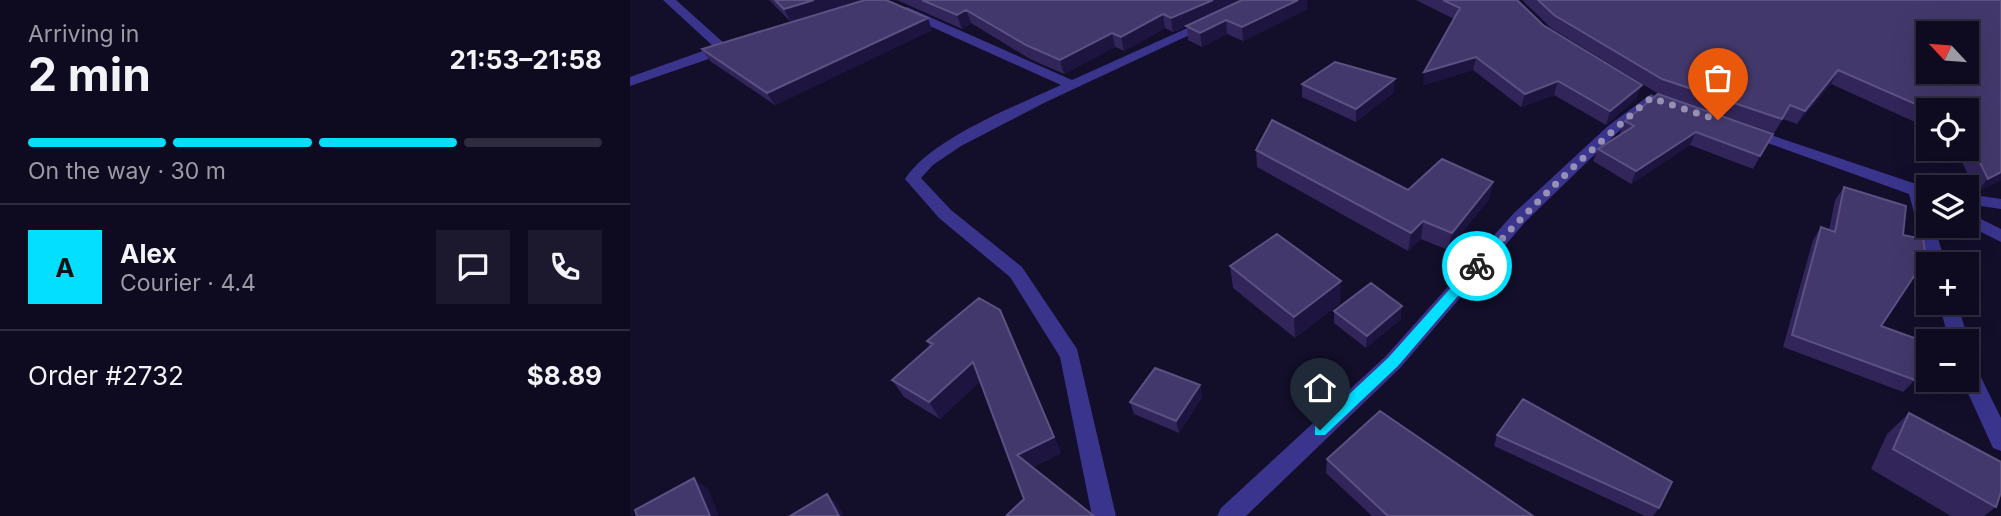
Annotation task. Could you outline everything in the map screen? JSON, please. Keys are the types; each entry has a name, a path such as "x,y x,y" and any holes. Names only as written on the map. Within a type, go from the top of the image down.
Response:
{"street":[{"path":"630,82 730,47 669,0"},
{"path":"896,6 1070,84"},
{"path":"1104,516 1070,355 1016,272 946,214 913,178 919,168 940,152 1070,84 1223,17"},
{"path":"1228,516 1393,362 1520,217 1651,97"},
{"path":"1733,126 1916,191"},
{"path":"1979,201 2001,204"},
{"path":"1979,224 2001,236"},
{"path":"1978,392 2001,440"}],"building":[{"path":"775,0 814,0 784,9"},
{"path":"865,0 886,0 928,18 767,93 702,49"},
{"path":"922,0 1213,0 1171,18 1163,14 1121,37 1112,33 1060,60 1026,45 966,10 957,15"},
{"path":"1242,0 1298,0 1242,27 1226,20 1200,33 1186,26"},
{"path":"1443,0 1517,0 1543,25 1642,85 1610,111 1558,81 1525,94 1476,57 1424,72 1460,8"},
{"path":"1538,0 2001,0 2001,172 1988,179 1979,161 1979,98 1916,98 1916,104 1838,70 1805,111 1790,105 1782,119 1662,79 1554,15"},
{"path":"1335,62 1395,79 1356,109 1302,84"},
{"path":"1658,94 1773,134 1760,156 1696,132 1636,171 1598,149 1634,126 1625,121"},
{"path":"1272,120 1408,190 1442,159 1493,182 1452,233 1423,221 1411,233 1256,150"},
{"path":"1844,187 1906,206 1903,235 1923,239 1925,252 1916,252 1916,273 1881,326 1916,339 1915,380 1792,335 1821,227 1835,232"},
{"path":"1277,234 1341,281 1294,317 1230,266"},
{"path":"1371,283 1402,306 1367,336 1334,311"},
{"path":"979,298 1000,310 1054,437 1017,455 1094,516 1006,516 1024,499 973,362 929,402 892,380 933,344 927,341"},
{"path":"1155,368 1200,385 1176,421 1130,402"},
{"path":"1523,399 1672,482 1659,508 1497,435"},
{"path":"1380,411 1533,516 1388,516 1327,459"},
{"path":"1909,413 2001,462 2001,492 1996,507 1893,449"},
{"path":"694,478 710,516 637,516 635,510"},
{"path":"827,494 839,516 790,516"}],"way so far":[{"path":"1477,266 1520,217 1613,129 1651,98 1718,120"}],"route":[{"path":"1320,430 1393,362 1477,266"}]}
